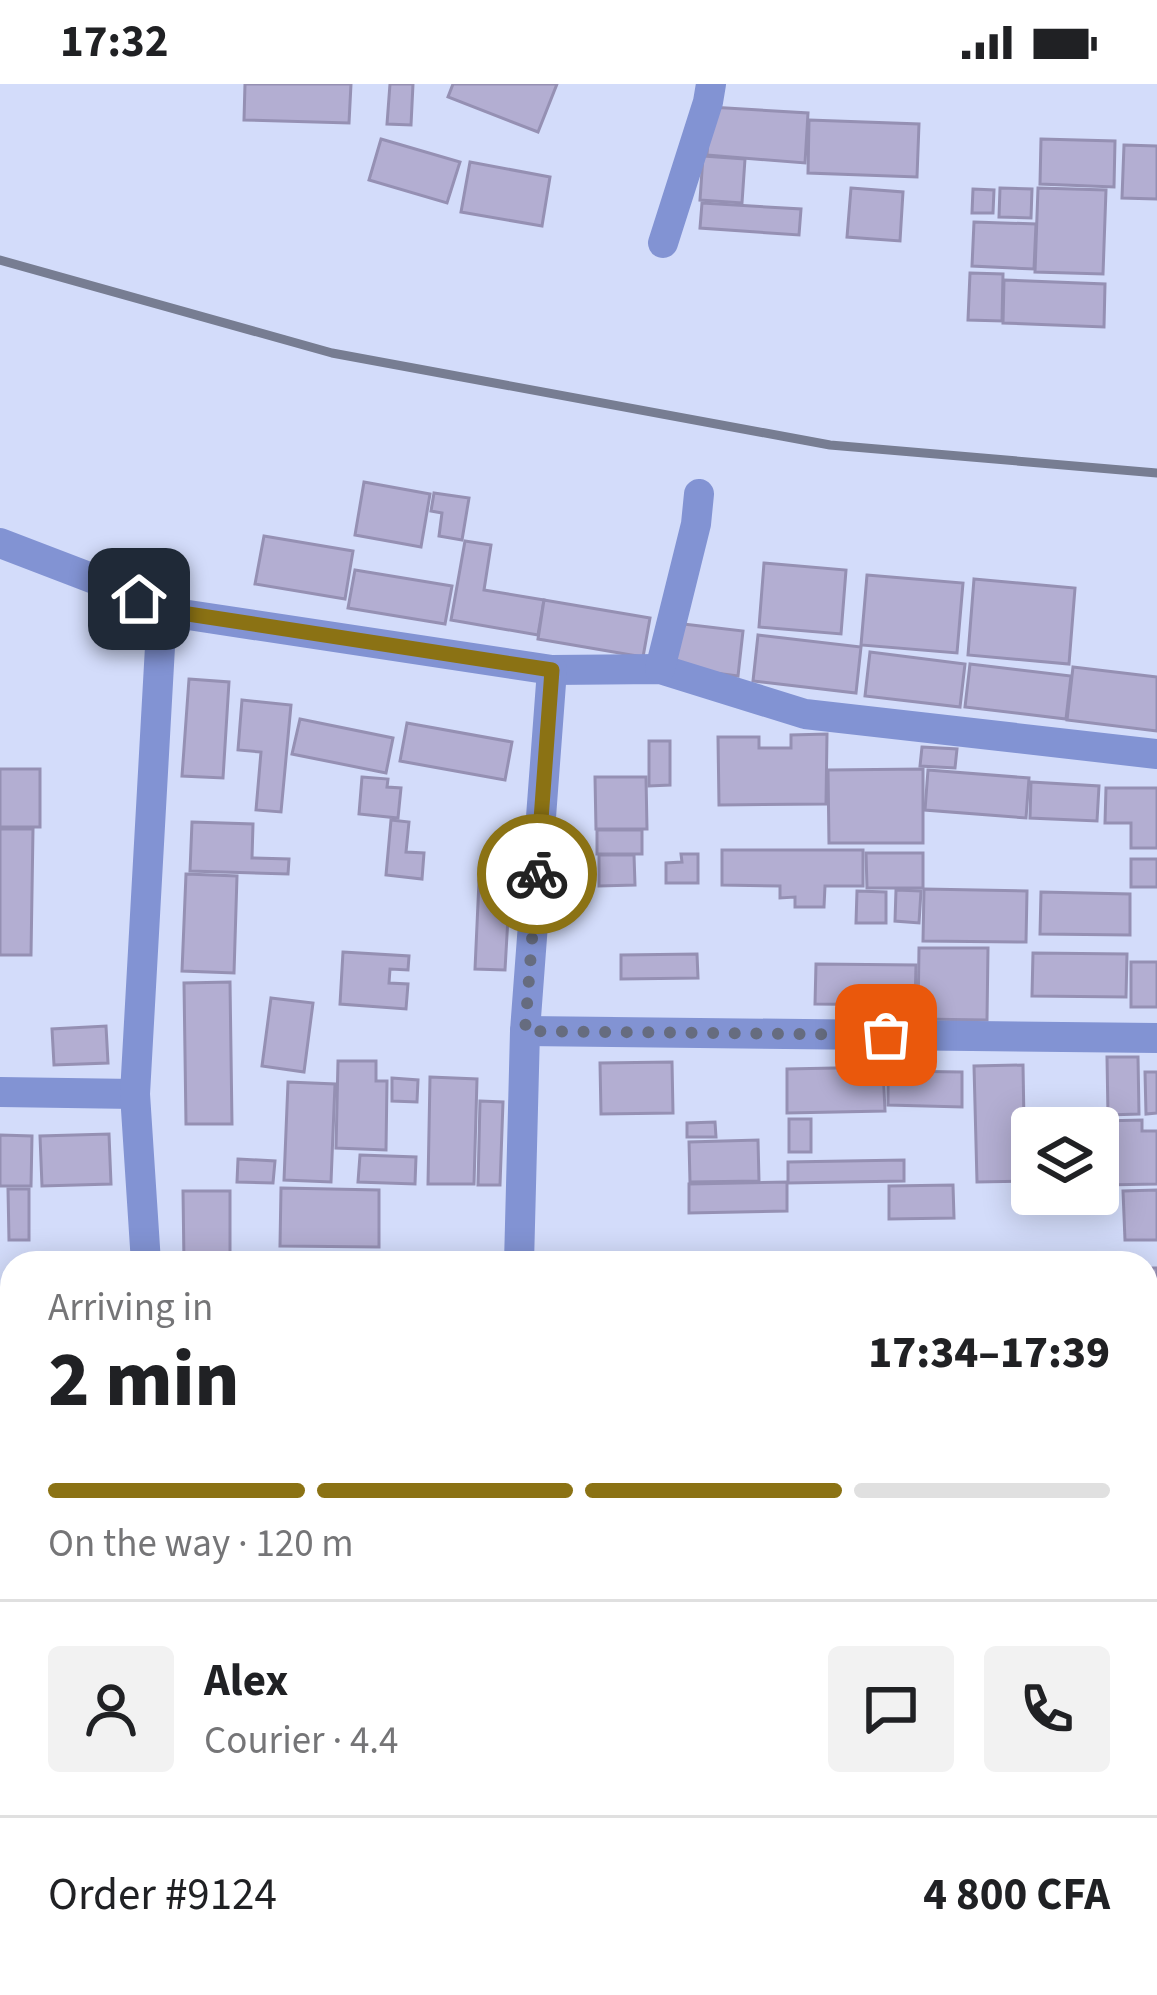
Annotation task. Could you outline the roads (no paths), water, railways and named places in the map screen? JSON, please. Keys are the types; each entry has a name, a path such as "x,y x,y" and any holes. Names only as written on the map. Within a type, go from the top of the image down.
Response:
{"street":[{"path":"663,243 711,84"},
{"path":"660,669 699,494"},
{"path":"0,543 162,610 552,670 660,669 805,714 1157,754"},
{"path":"145,1251 135,1094 162,610"},
{"path":"519,1251 525,1031 552,670"},
{"path":"525,1031 1157,1038"},
{"path":"0,1092 135,1094"}],"railway":[{"path":"0,260 332,353 830,445 1157,473"}]}
